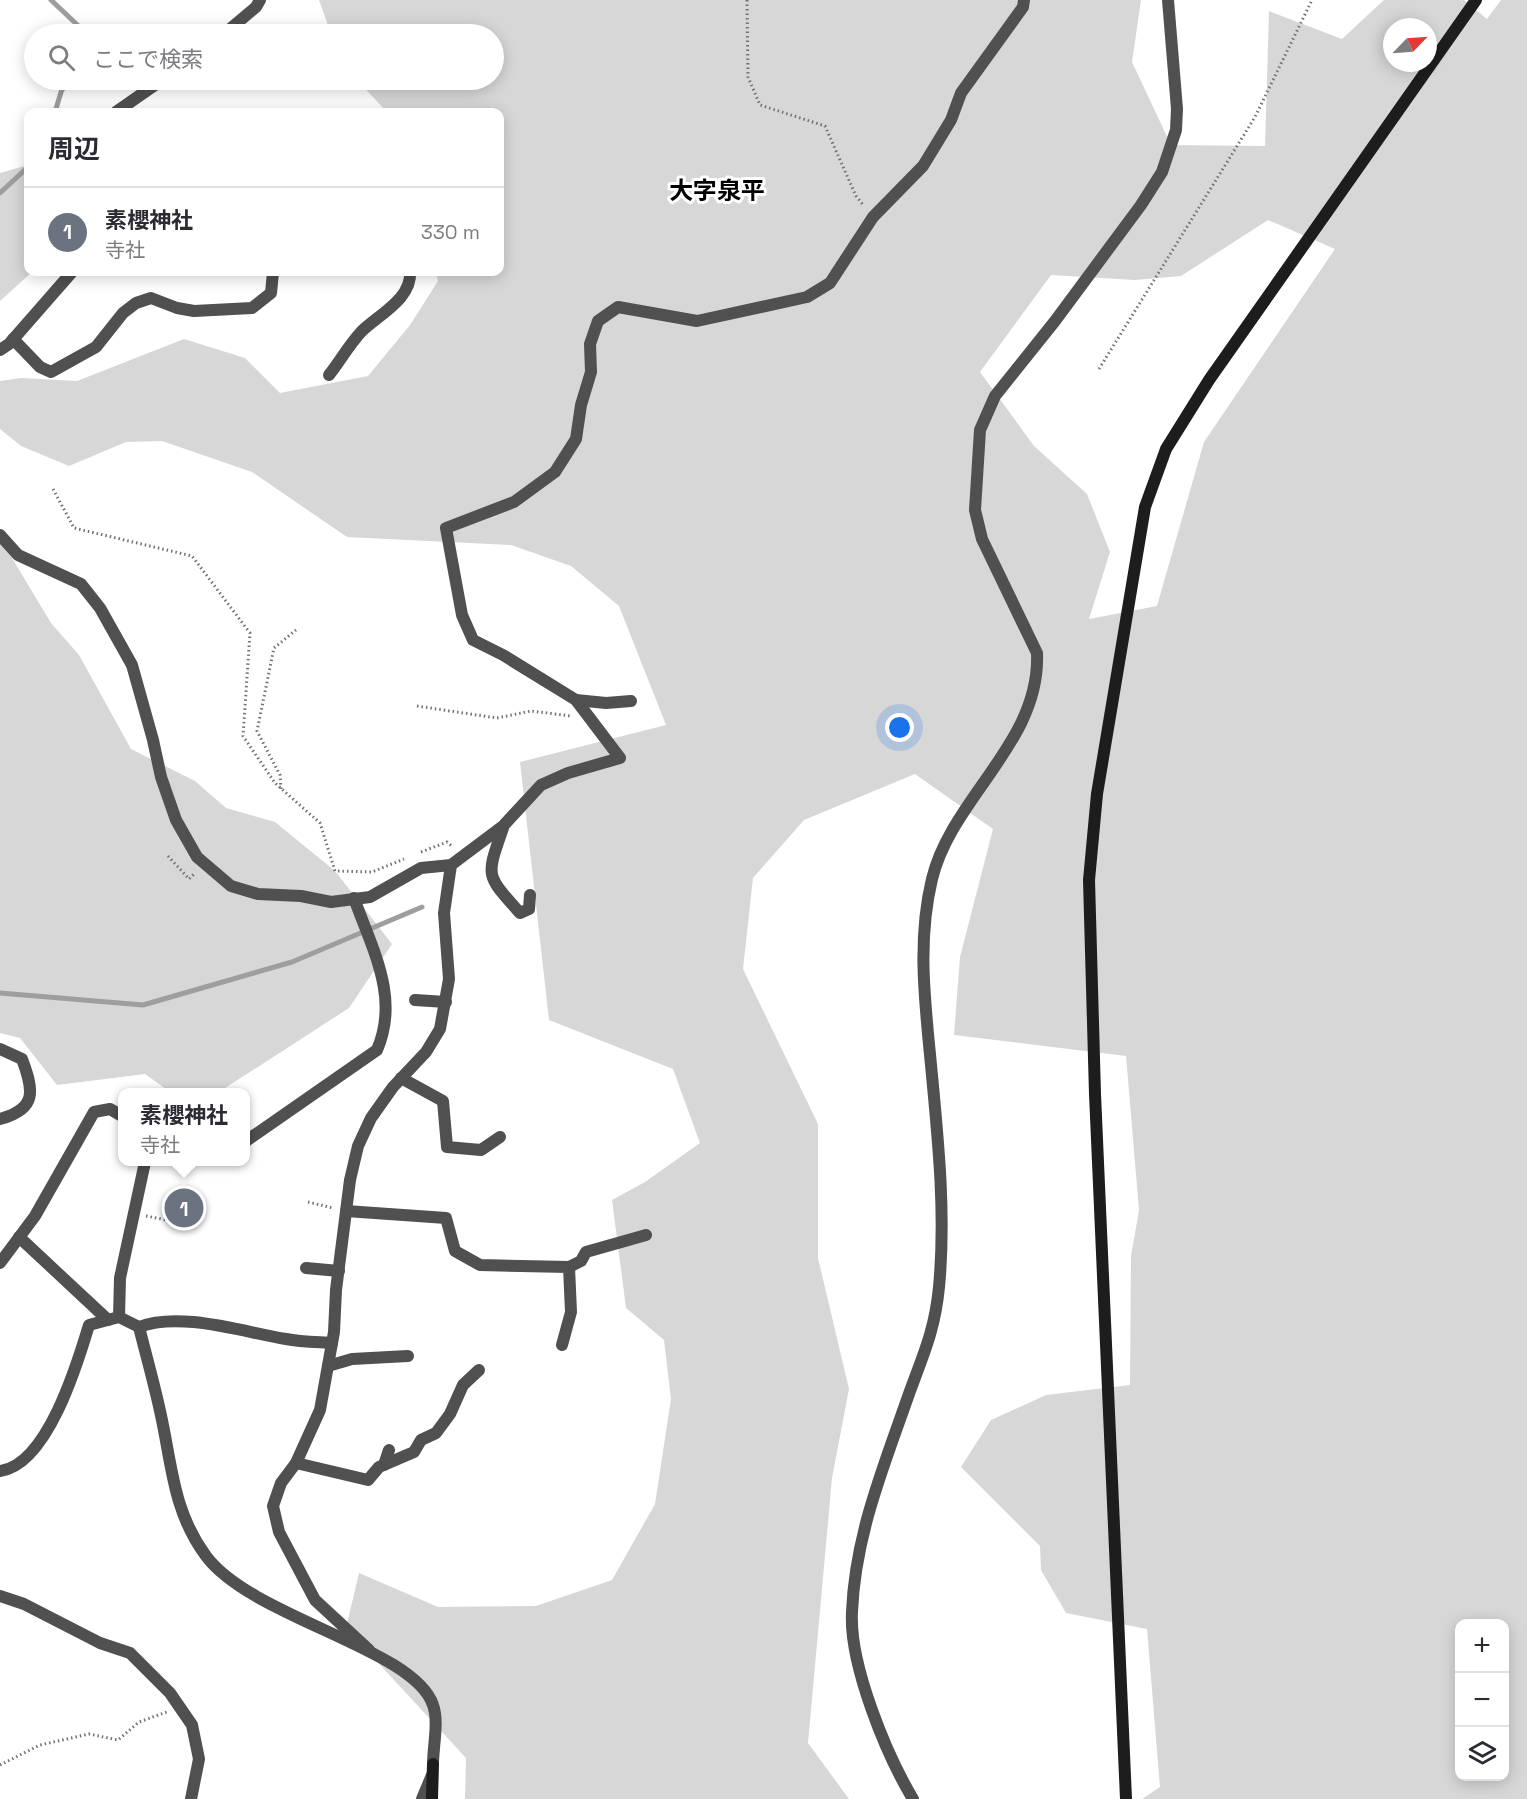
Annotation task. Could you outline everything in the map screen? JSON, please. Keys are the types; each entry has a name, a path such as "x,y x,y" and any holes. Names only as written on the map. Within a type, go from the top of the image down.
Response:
{"street":[{"path":"236,24 256,8 260,0"},
{"path":"0,535 18,555 81,584 100,608 132,665 168,800 197,857 231,886 258,894 301,896 331,902 370,897 421,868 450,865 503,826 541,785 568,773 620,758 576,700 503,655 473,640 462,615 446,528 514,502 555,472 576,439 581,405 591,372 590,344 598,321 618,307 697,321 807,297 830,283 873,217 923,166 951,120 962,93 1023,7 1024,0"},
{"path":"913,1799 894,1766 861,1674 851,1614 865,1517 924,1360 934,1324 939,1288 942,1247 940,1164 922,975 925,918 933,877 946,840 975,792 1006,753 1027,706 1038,672 1037,653 982,539 975,510 977,447 980,430 995,396 1062,312 1141,205 1162,172 1176,130 1178,109 1167,0"},
{"path":"1126,1799 1095,1094 1089,892 1098,794 1145,507 1166,449 1209,380 1476,0"},
{"path":"123,108 148,90"},
{"path":"0,350 13,339 68,276"},
{"path":"13,339 40,367 51,372 96,347 123,313 136,303 151,298 177,308 194,311 252,308 271,293 273,276"},
{"path":"329,375 361,333 399,299 411,280 410,276"},
{"path":"576,700 606,704 631,701"},
{"path":"503,826 490,864 493,883 520,913 529,909 530,895"},
{"path":"432,1799 434,1708 427,1690 369,1650 315,1600 279,1532 273,1506 281,1483 296,1463 320,1410 332,1343 346,1211 358,1146 371,1118 401,1078 426,1052 440,1029 449,980 444,913 450,865"},
{"path":"250,1138 377,1050 385,1032 386,988 354,898"},
{"path":"415,1000 446,1002"},
{"path":"0,1049 22,1059 32,1086 27,1104 18,1114 0,1119"},
{"path":"401,1078 443,1101 447,1147 481,1150 500,1137"},
{"path":"0,1263 34,1216 94,1112 110,1109 118,1113"},
{"path":"113,1319 132,1213 144,1166"},
{"path":"346,1211 446,1218 455,1251 480,1265 569,1267 581,1261 586,1252 646,1235"},
{"path":"19,1237 113,1319 139,1327 149,1323 178,1321 286,1339 332,1343"},
{"path":"562,1345 571,1312 569,1267"},
{"path":"306,1268 339,1271"},
{"path":"0,1471 8,1470 28,1455 44,1437 77,1366 89,1325 113,1319"},
{"path":"139,1327 161,1411 175,1495 205,1554 221,1574 276,1608 369,1650"},
{"path":"328,1366 352,1359 408,1356"},
{"path":"296,1463 368,1480 384,1465 414,1452 421,1440 436,1433 450,1414 463,1385 479,1370"},
{"path":"384,1465 388,1450"},
{"path":"0,1596 24,1604 100,1643 130,1653 170,1693 192,1725 199,1759 191,1799"},
{"path":"422,1799 433,1769"}],"path":[{"path":"747,0 748,77 760,105 825,126 856,196 873,217"},
{"path":"1099,369 1255,117 1312,0"},
{"path":"53,489 74,528 192,556 250,633 243,736 281,789 320,823 335,871 372,872 447,842 463,856"},
{"path":"281,789 280,775 257,731 257,723 264,706 269,664 274,648 296,630"},
{"path":"417,706 497,717 531,711 590,719"},
{"path":"308,1202 346,1211"},
{"path":"132,1213 198,1226"},
{"path":"0,1766 40,1745 89,1734 118,1740 139,1722 180,1707"}],"shaded area":[{"path":"319,0 1141,0 1132,62 1171,145 1265,146 1269,11 1342,39 1384,0 1464,0 1487,19 1501,0 1527,0 1527,1799 1142,1799 1160,1787 1147,1629 1066,1613 1041,1570 1040,1546 961,1467 991,1420 1046,1395 1130,1385 1131,1256 1139,1210 1126,1056 954,1035 960,957 993,829 915,774 804,820 753,878 743,969 818,1124 818,1258 849,1389 832,1478 808,1743 849,1799 465,1799 466,1758 346,1628 359,1573 438,1607 536,1606 612,1580 655,1504 671,1399 664,1340 626,1308 612,1200 645,1182 700,1143 673,1069 549,1020 520,762 666,725 619,606 571,566 511,545 347,537 252,472 162,441 126,442 69,466 21,446 0,429 0,381 21,378 77,381 184,339 245,358 280,393 368,376 410,325 438,281 437,276 504,276 504,108 383,108 366,90 504,90 504,24 327,24","holes":["1268,220 1335,249 1204,442 1157,606 1089,619 1110,552 1087,494 1034,446 980,372 1051,275 1135,280 1181,276"]},
{"path":"24,166 24,276 28,276 0,301 0,173"},
{"path":"0,538 51,623 79,655 131,749 195,781 226,808 275,822 335,871 392,944 349,1008 225,1088 164,1088 145,1074 57,1085 20,1038 0,1033"}],"waterway":[{"path":"51,0 76,24"},
{"path":"56,108 62,90"},
{"path":"0,193 24,171"},
{"path":"0,993 143,1005 292,962 422,907"}],"place":[{"name":"素櫻神社","path":"184,1208"}],"district":[{"name":"大字泉平","path":"717,191"}]}
